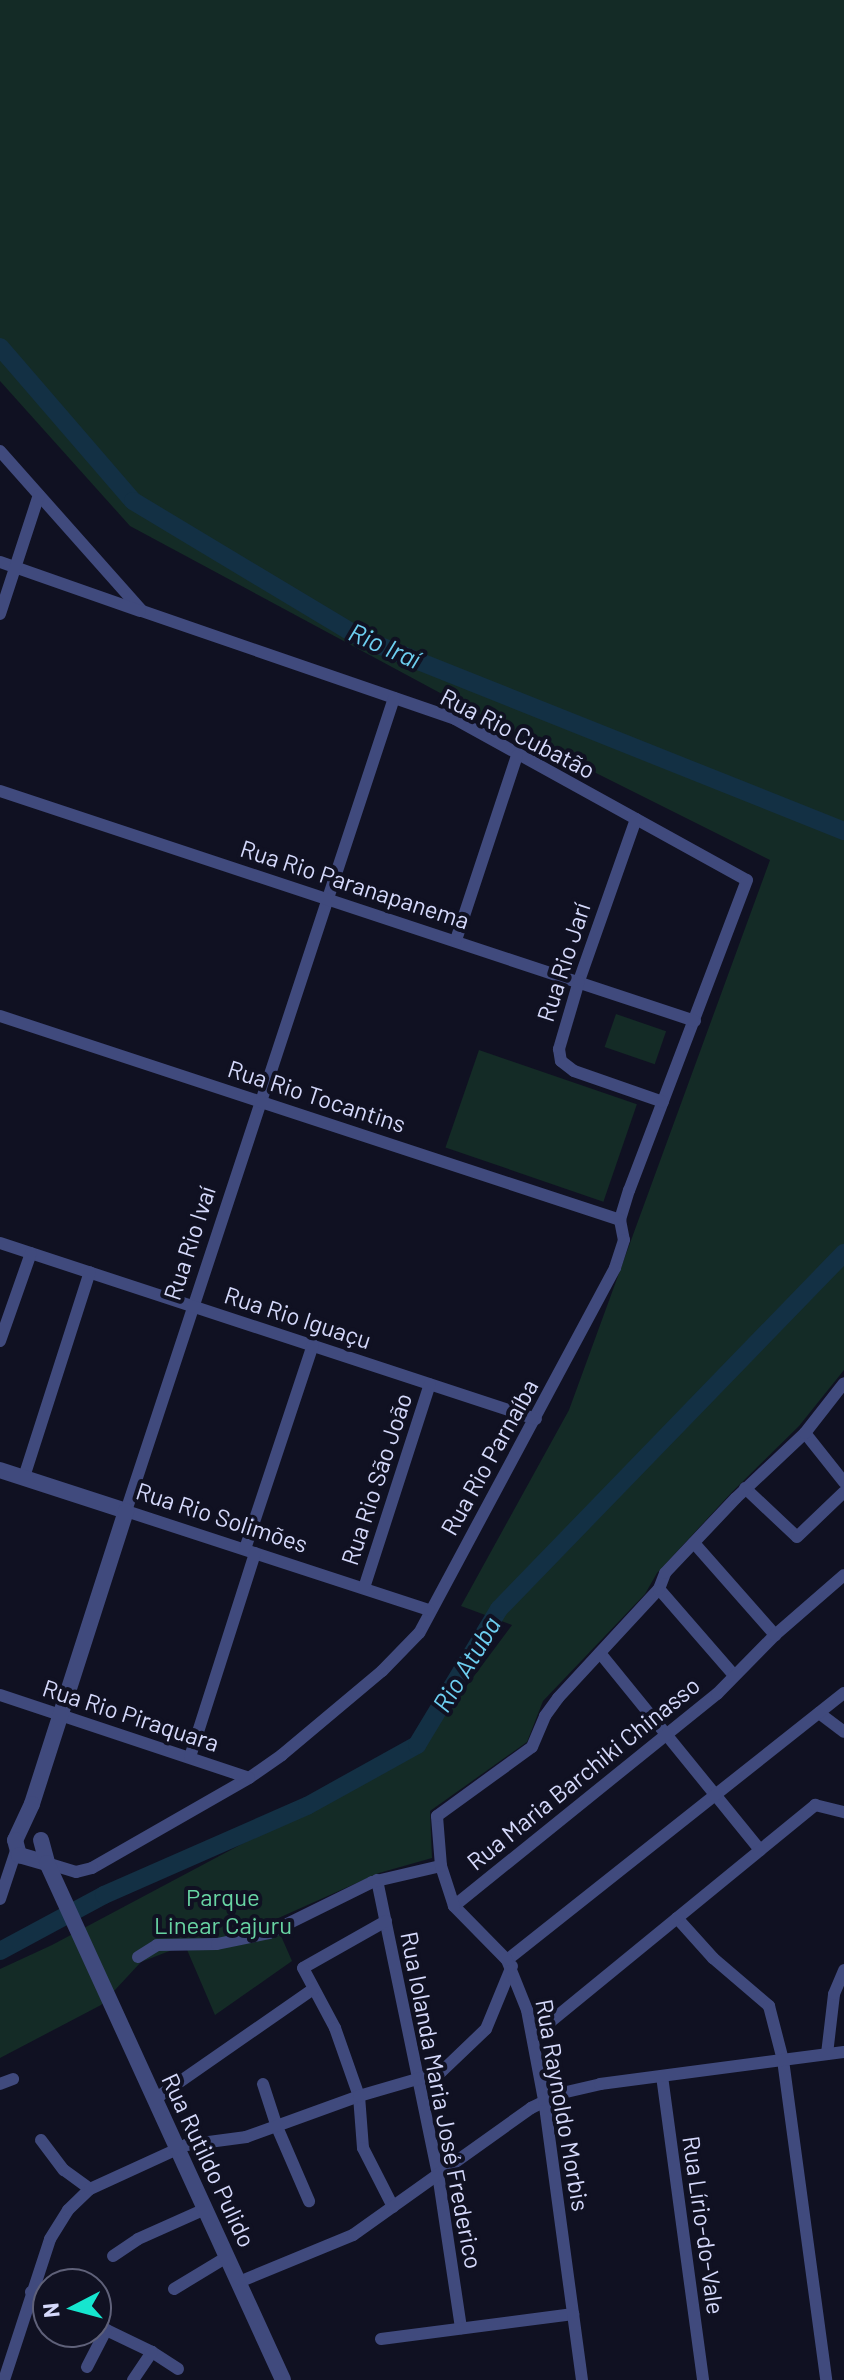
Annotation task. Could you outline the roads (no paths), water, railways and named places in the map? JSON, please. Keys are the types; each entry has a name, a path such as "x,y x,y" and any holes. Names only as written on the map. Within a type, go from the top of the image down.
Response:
{"street":[{"name":"Rua Rio Cubatão","path":"0,451 142,611 455,719 517,756 747,880"},
{"path":"0,614 39,495"},
{"path":"0,562 142,611"},
{"name":"Rua Rio Ivaí","path":"0,1899 20,1848 126,1511 394,698"},
{"path":"456,940 517,756"},
{"name":"Rua Rio Paranapanema","path":"0,791 695,1021"},
{"name":"Rua Rio Jarí","path":"636,819 579,981 559,1049 561,1061 574,1071 663,1102"},
{"name":"Rua Rio Parnaíba","path":"47,1863 69,1871 92,1868 249,1778 282,1755 382,1671 419,1633 615,1268 624,1240 620,1220 747,880"},
{"name":"Rua Rio Tocantins","path":"0,1016 620,1220"},
{"name":"Rua Rio Iguaçu","path":"0,1243 536,1419"},
{"path":"0,1341 31,1253"},
{"path":"24,1477 90,1272"},
{"path":"190,1757 313,1345"},
{"path":"760,1850 600,1653 659,1589 665,1573 745,1488 805,1433 844,1383"},
{"name":"Rua Rio São João","path":"364,1588 430,1384"},
{"path":"805,1433 844,1482"},
{"name":"Rua Rio Solimões","path":"0,1470 429,1610"},
{"path":"745,1488 797,1537 844,1492"},
{"path":"694,1543 775,1635"},
{"name":"Rua Maria Barchiki Chinasso","path":"454,1906 717,1694 733,1674 844,1575"},
{"path":"659,1589 733,1674"},
{"name":"Rua Raynoldo Morbis","path":"582,2380 533,2036 510,1963 454,1906 441,1866 437,1816 529,1750 550,1707 600,1653"},
{"path":"4,2380 31,2292 58,2225 90,2189 192,2143 238,2139 359,2096 441,2072 486,2029 510,1963 844,1693"},
{"name":"Rua Rio Piraquara","path":"0,1695 249,1778"},
{"path":"819,1713 844,1732"},
{"name":"Rua Rio Ivaí","path":"32,1804 38,1837 55,1880"},
{"path":"533,2036 815,1805 844,1812"},
{"path":"26,1831 38,1837 37,1855 20,1848 26,1831"},
{"path":"20,1848 47,1863"},
{"path":"138,1957 157,1945 217,1944 269,1933 377,1880 441,1866"},
{"name":"Rua Rutildo Pulido","path":"55,1880 283,2380"},
{"name":"Rua Iolanda Maria José Frederico","path":"377,1880 438,2174 461,2328"},
{"path":"677,1918 719,1964 769,2006 783,2060 826,2380"},
{"path":"386,1921 303,1968 335,2028 359,2096 363,2148 393,2207"},
{"path":"827,2054 834,1994 844,1970"},
{"path":"155,2099 313,1989"},
{"path":"239,2282 343,2241 544,2100 580,2088 844,2052"},
{"name":"Rua Lírio-do-Vale","path":"662,2076 703,2380"},
{"path":"0,2084 13,2079"},
{"path":"263,2084 277,2127 309,2201"},
{"path":"41,2140 64,2170 90,2189"},
{"path":"113,2256 138,2239 205,2209"},
{"path":"174,2289 227,2257"},
{"path":"381,2339 573,2314"},
{"path":"112,2332 178,2369"},
{"path":"87,2367 94,2348"},
{"path":"133,2380 152,2352"}],"waterway":[{"name":"Rio Iraí","path":"0,347 133,501 363,639 844,831"},
{"name":"Rio Atuba","path":"0,1951 104,1895 307,1806 417,1745 499,1609 844,1253"}],"park label":[{"name":"Parque Linear Cajuru","path":"223,1911"}]}
